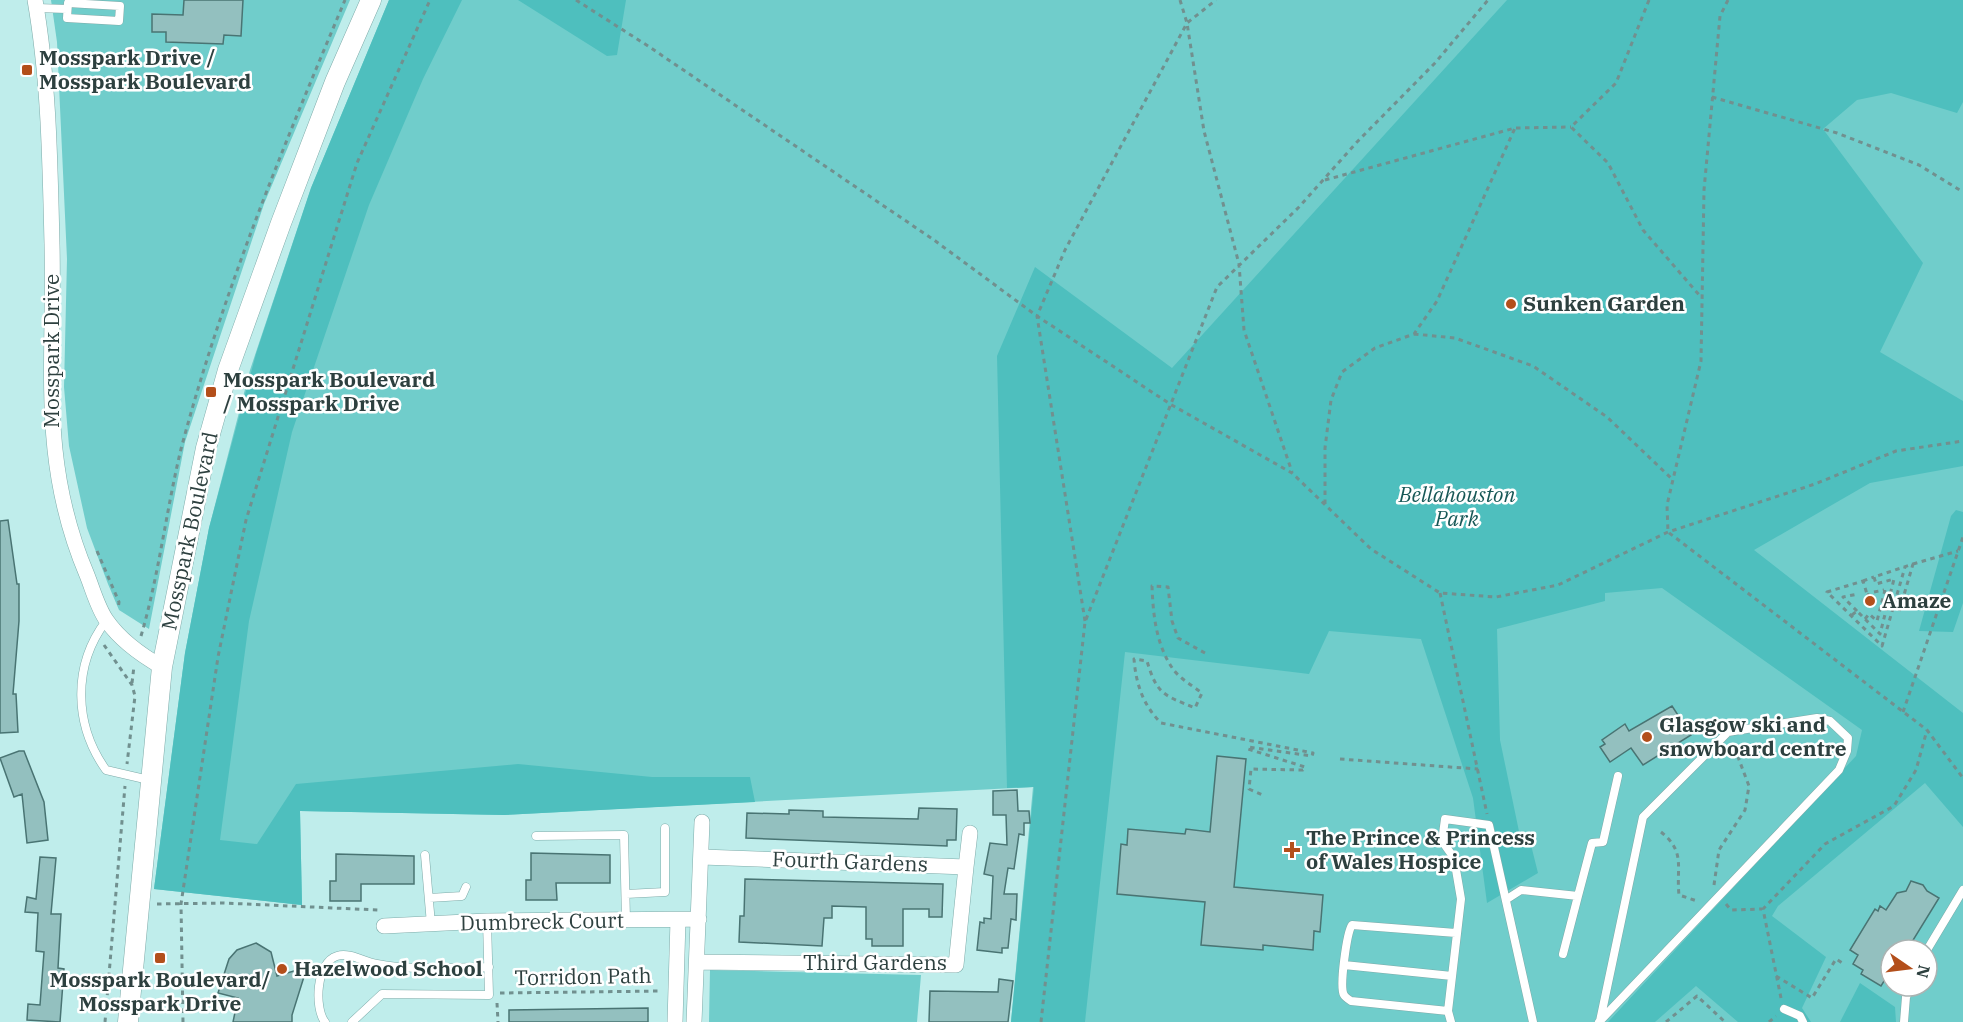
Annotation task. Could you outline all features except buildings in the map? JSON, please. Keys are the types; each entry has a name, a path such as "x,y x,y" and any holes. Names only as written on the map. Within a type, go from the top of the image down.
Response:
{"street":[{"name":"Mosspark Boulevard","path":"129,1020 162,667 206,448 228,370 335,82 371,0"},
{"name":"Mosspark Drive","path":"36,4 46,96 52,246 50,381 52,435 63,502 74,543 112,626 136,653 162,667"},
{"path":"694,1022 702,822"},
{"path":"966,867 970,834"},
{"name":"Fourth Gardens","path":"702,857 966,867"},
{"name":"Third Gardens","path":"697,962 956,965 966,867"},
{"name":"Dumbreck Court","path":"384,926 487,921 699,919"},
{"path":"675,1022 678,920"}],"lane":[{"path":"68,3 120,6 119,21 67,18 67,9 68,3"},
{"path":"36,4 67,9"},
{"path":"112,626 90,648 80,690 83,725 94,754 106,770 151,781"},
{"path":"1817,718 1839,727 1848,738 1847,751 1839,770 1599,1022 1642,818 1728,732 1817,718"},
{"path":"1563,954 1592,843 1603,842 1618,776"},
{"path":"1451,1022 1448,1011 1461,899 1454,858 1442,841 1445,819 1489,825 1533,1022"},
{"path":"626,894 665,892 665,828"},
{"path":"536,836 624,835 626,920"},
{"path":"425,855 431,924"},
{"path":"429,898 462,896 466,887"},
{"path":"1507,899 1521,890 1578,896"},
{"path":"1934,938 1963,890"},
{"path":"351,1022 382,994 493,994 489,968 487,921"},
{"path":"1448,1011 1351,1001 1344,996 1342,989 1344,965 1348,930 1352,925 1456,933"},
{"path":"325,1022 317,1005 318,990 327,964 335,956 346,955 388,966 489,968"},
{"path":"1344,965 1452,976"},
{"path":"1904,1022 1906,998"},
{"path":"1784,1009 1800,1016 1803,1022"}],"path":[{"path":"183,1022 181,904 218,657 246,520 357,163 430,0"},
{"path":"576,0 658,52 934,240 1037,316 1170,404 1292,473 1371,549 1440,593 1496,597 1558,585 1668,532 1815,484 1896,452 1963,441"},
{"path":"1180,0 1187,23 1204,131 1239,264 1244,330 1292,473"},
{"path":"1085,622 1037,316 1065,250 1187,23 1216,0"},
{"path":"1041,1022 1085,622 1217,287 1435,63 1488,0"},
{"path":"1323,180 1515,128 1571,127 1616,83 1649,0"},
{"path":"1668,532 1667,505 1701,361 1704,190 1720,16 1728,0"},
{"path":"1712,97 1837,133 1919,165 1963,192"},
{"path":"1571,127 1608,163 1643,230 1701,297"},
{"path":"1414,334 1437,301 1515,128"},
{"path":"1324,504 1325,448 1331,400 1342,372 1376,348 1414,334 1455,339 1533,366 1607,417 1673,479"},
{"path":"1668,532 1927,730 1963,778"},
{"path":"1903,712 1963,537"},
{"path":"96,550 119,602 112,626"},
{"path":"1905,567 1882,646 1827,592 1913,564 1958,551"},
{"path":"1899,612 1913,564"},
{"path":"1858,594 1843,597 1880,634 1894,579 1876,584 1874,577"},
{"path":"1863,581 1867,594"},
{"path":"1205,653 1178,638 1172,621 1168,587 1152,586 1153,617 1161,644 1173,669 1202,693 1195,708 1170,697 1157,689 1147,661 1134,658 1142,699 1151,713 1161,723 1313,753 1312,756 1248,747 1305,767 1303,770 1251,769 1249,789 1265,796"},
{"path":"1874,592 1891,589"},
{"path":"1865,619 1869,614 1877,621 1884,590"},
{"path":"1440,593 1489,825"},
{"path":"1852,615 1857,611"},
{"path":"1738,757 1749,786 1745,810 1719,850 1718,895 1731,910 1763,909 1825,844 1894,806 1916,770 1927,730"},
{"path":"1340,759 1478,769"},
{"path":"1661,832 1674,843 1679,860 1679,895 1696,901 1718,895"},
{"path":"140,904 378,910 384,926"},
{"path":"1763,909 1784,1009"},
{"path":"1776,976 1812,998 1836,959 1844,964"},
{"name":"Torridon Path","path":"493,994 676,991"},
{"path":"493,994 498,1022"},
{"path":"1666,1022 1697,996 1725,1022"}],"green space":[{"path":"51,0 350,0 264,204 185,442 149,629 119,610 87,528 69,446 64,387 67,259 57,42"},
{"name":"Bellahouston Park","path":"389,0 1963,0 1963,1022 1011,1022 1033,787 504,815 300,811 302,905 154,889 185,653 209,528 250,370 311,188"},
{"path":"389,0 462,0 423,79 369,205 292,432 249,621 220,840 257,844 296,784 518,764 652,777 750,777 755,802 504,815 300,811 302,905 154,889 185,653 209,528 256,354 311,188"},
{"path":"518,0 626,0 617,55 607,56"},
{"path":"1507,0 1963,0 1963,102 1957,113 1891,93 1857,100 1823,129 1923,263 1880,352 1963,401 1963,466 1870,483 1754,550 1963,713 1963,827 1925,783 1778,906 1772,916 1826,957 1802,1008 1811,1022 1738,1022 1696,986 1655,1022 1608,1022 1856,756 1862,730 1662,588 1605,593 1605,601 1497,629 1500,740 1521,841 1530,841 1538,873 1487,903 1473,798 1421,639 1329,631 1309,674 1125,652 1085,1022 1011,1022 1034,787 1007,788 997,356 1035,267 1172,368"},
{"path":"1956,510 1963,512 1963,603 1953,632 1919,631 1951,516"},
{"path":"710,970 921,975 917,1022 709,1022"},
{"path":"1860,983 1895,1007 1896,1022 1840,1022"}],"place":[{"name":"Mosspark Drive / Mosspark Boulevard","path":"27,70"},
{"name":"Sunken Garden","path":"1511,304"},
{"name":"Mosspark Boulevard / Mosspark Drive","path":"211,392"},
{"name":"Amaze","path":"1870,601"},
{"name":"Glasgow ski and snowboard centre","path":"1647,737"},
{"name":"The Prince & Princess of Wales Hospice","path":"1292,850"},
{"name":"Mosspark Boulevard/ Mosspark Drive","path":"160,958"},
{"name":"Hazelwood School","path":"282,969"}]}
